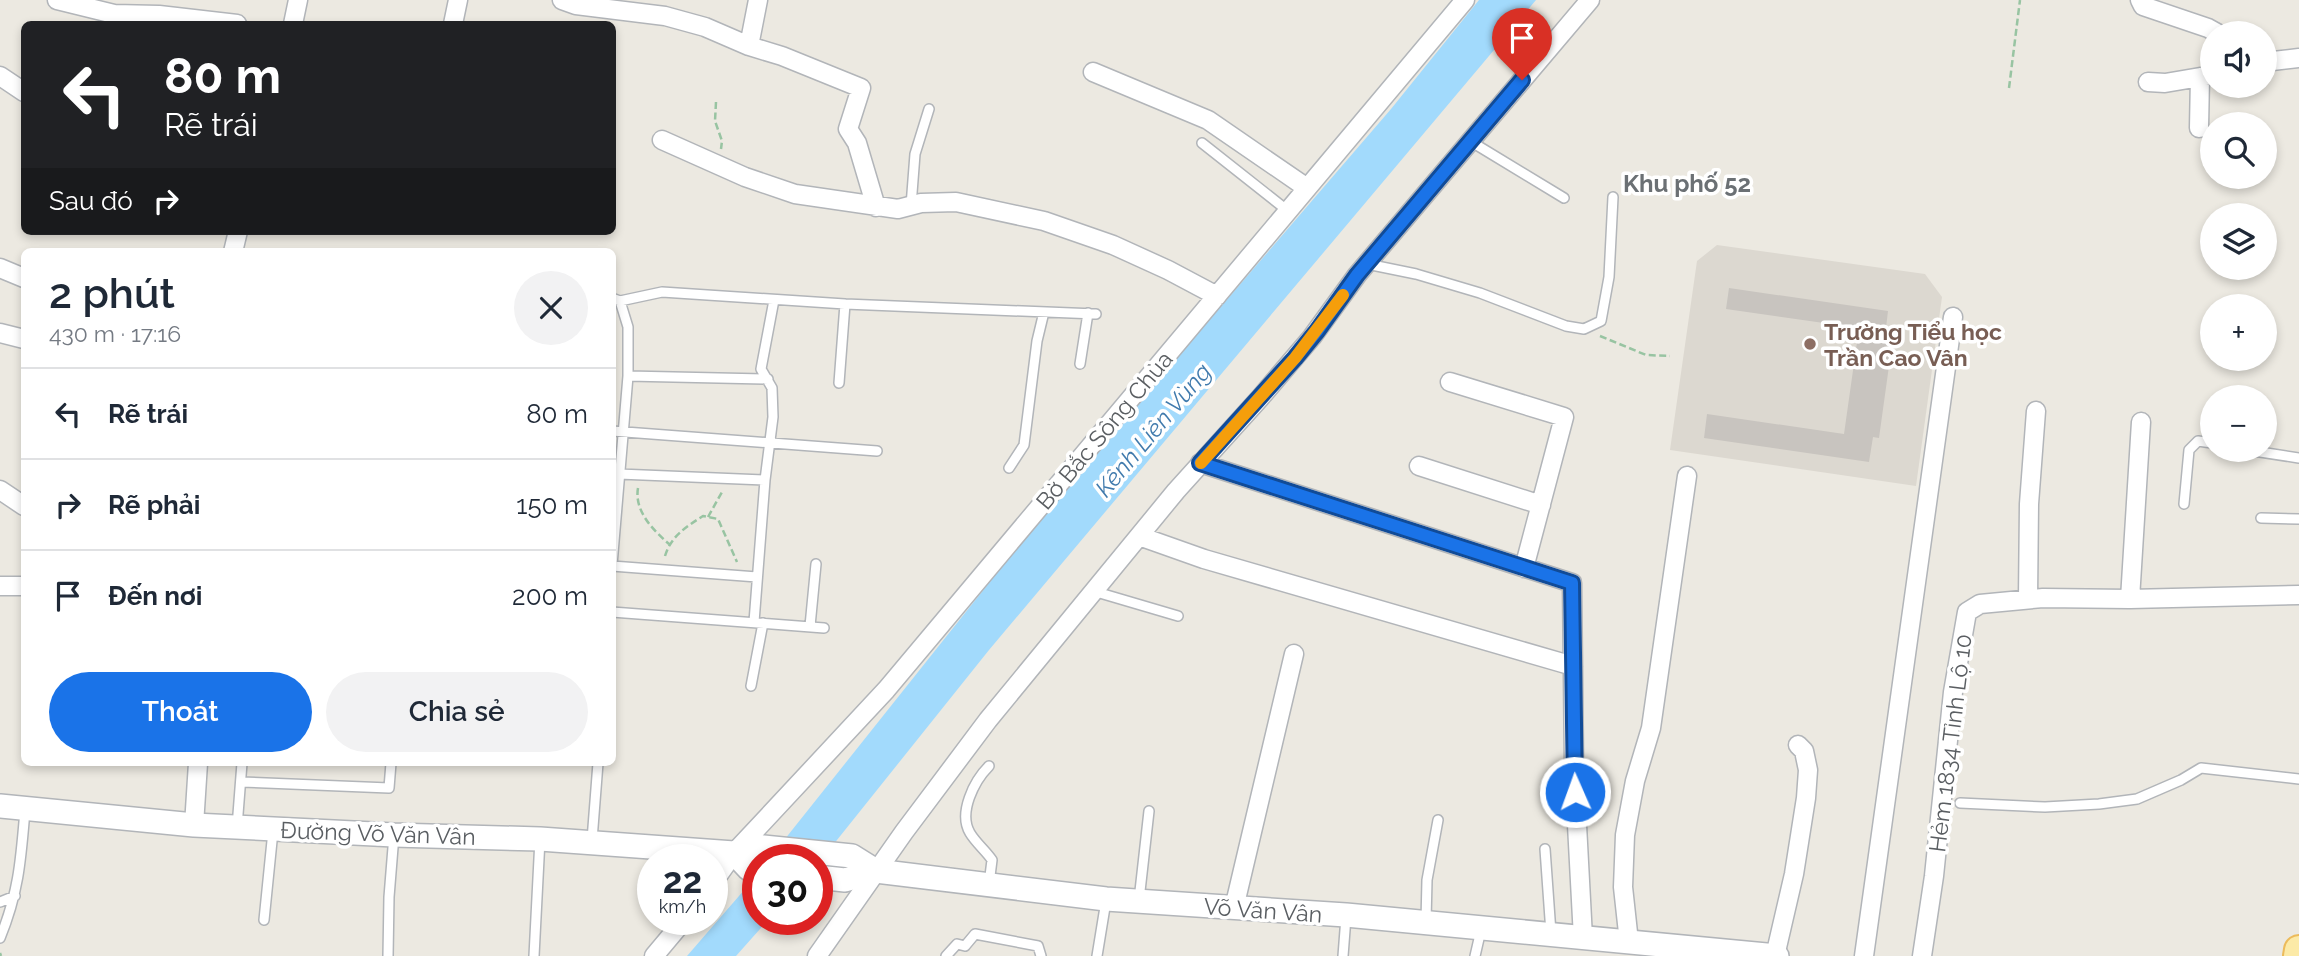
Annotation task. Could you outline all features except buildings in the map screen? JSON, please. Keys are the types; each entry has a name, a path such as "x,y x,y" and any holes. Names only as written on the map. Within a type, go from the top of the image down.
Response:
{"main road":[{"path":"2298,956 2299,950"}],"street":[{"path":"57,0 114,14 159,15 211,21"},
{"path":"294,21 298,0"},
{"path":"454,21 458,0"},
{"path":"562,0 576,5 665,16 705,27 862,88 848,129 857,144 876,206"},
{"path":"749,46 758,0"},
{"name":"Bờ Bắc Sông Chùa","path":"761,844 886,690 1465,0"},
{"path":"817,956 988,720 1200,463 1312,337 1367,264 1590,0"},
{"path":"2140,0 2143,6 2200,25"},
{"path":"2277,60 2299,58"},
{"path":"1093,72 1186,108 1209,120 1307,188"},
{"path":"0,76 21,90"},
{"path":"2148,82 2165,83 2200,77"},
{"path":"2199,128 2203,98"},
{"path":"662,140 794,194 898,209 956,202 1044,221 1113,245 1217,296"},
{"path":"0,268 21,277"},
{"path":"1864,956 1953,317"},
{"path":"0,333 21,338"},
{"path":"1450,382 1564,417 1524,568"},
{"path":"2028,599 2029,503 2036,411"},
{"path":"2130,599 2141,422"},
{"path":"1200,463 1572,583 1574,768 1593,941"},
{"path":"1419,466 1541,505"},
{"path":"1629,942 1622,887 1625,835 1635,781 1651,729 1687,476"},
{"path":"0,490 21,504"},
{"path":"1139,536 1204,559 1573,666"},
{"path":"0,586 21,586"},
{"name":"Hẻm 1834 Tỉnh Lộ 10","path":"1922,956 1934,876 1953,692 1966,612 1980,604 2028,599 2299,595"},
{"path":"1234,908 1294,654"},
{"path":"1776,956 1794,874 1806,798 1808,770 1804,751 1798,745"},
{"path":"194,825 198,766"},
{"name":"Đường Võ Văn Vân","path":"0,806 194,825 592,842 742,858"},
{"name":"Võ Văn Vân","path":"833,857 852,856 876,871 1106,900 1346,915 1717,953 1776,956"},
{"path":"833,879 845,880 876,871"},
{"path":"654,956 672,935"}],"lane":[{"path":"911,206 915,154 929,108"},
{"path":"1470,141 1564,198"},
{"path":"1202,143 1288,211"},
{"path":"1367,264 1416,274 1480,293 1566,326 1584,329 1601,321 1609,277 1613,197"},
{"path":"616,502 619,474 618,431 628,376 628,327 616,299 662,292 845,304 1092,313 1080,365"},
{"path":"751,686 758,623 757,578 765,480 773,417 772,388 761,369 774,300"},
{"path":"839,383 845,304"},
{"path":"1009,468 1024,445 1037,341 1044,312"},
{"path":"628,376 768,379"},
{"path":"618,431 877,452"},
{"path":"2184,504 2189,450 2200,441"},
{"path":"2277,455 2299,458"},
{"path":"619,474 765,480"},
{"path":"2261,518 2299,519"},
{"path":"810,626 816,564"},
{"path":"616,565 757,578"},
{"path":"1093,591 1178,617"},
{"path":"616,611 824,628"},
{"path":"237,827 242,766"},
{"path":"241,782 389,788 391,766"},
{"path":"592,842 598,766"},
{"path":"989,766 978,778 966,809 969,832 992,860 989,884"},
{"path":"1960,803 2045,807 2137,799 2201,768 2299,779"},
{"path":"0,938 20,877 26,808"},
{"path":"1139,902 1149,811"},
{"path":"1426,923 1427,880 1438,820"},
{"path":"264,920 273,829"},
{"path":"388,956 394,835"},
{"path":"534,956 540,839"},
{"path":"1545,849 1551,935"},
{"path":"0,902 15,895"},
{"path":"1097,956 1106,900"},
{"path":"1343,956 1346,915"},
{"path":"1475,956 1481,928"},
{"path":"946,956 957,944 966,951 975,934 1038,946 1041,956"}],"path":[{"path":"2009,88 2020,0"},
{"path":"713,162 721,157 722,141 715,121 716,102"},
{"path":"1584,329 1646,355 1670,356"},
{"path":"640,474 637,494 645,520 669,544"},
{"path":"708,517 722,494 724,478"},
{"path":"662,570 669,544 685,528 704,516 718,519 728,537 741,576"}],"shaded area":[{"name":"Trường Tiểu học Trần Cao Vân","path":"1717,245 1925,274 1942,297 1916,486 1670,450 1697,261"}],"water":[{"name":"Kênh Liên Vùng","path":"1479,0 1536,0 989,650 833,845 781,844 1063,490 1391,109"},
{"path":"742,892 742,935 755,935 736,956 687,956 705,935 728,935 728,909"}],"slow traffic":[{"path":"1201,463 1295,358 1343,295"}],"place":[{"name":"Trường Tiểu học Trần Cao Vân","path":"1810,344"}],"district":[{"name":"Khu phố 52","path":"1687,183"}],"route":[{"path":"1522,80 1357,275 1295,358 1200,463 1572,583 1575,792"}]}
